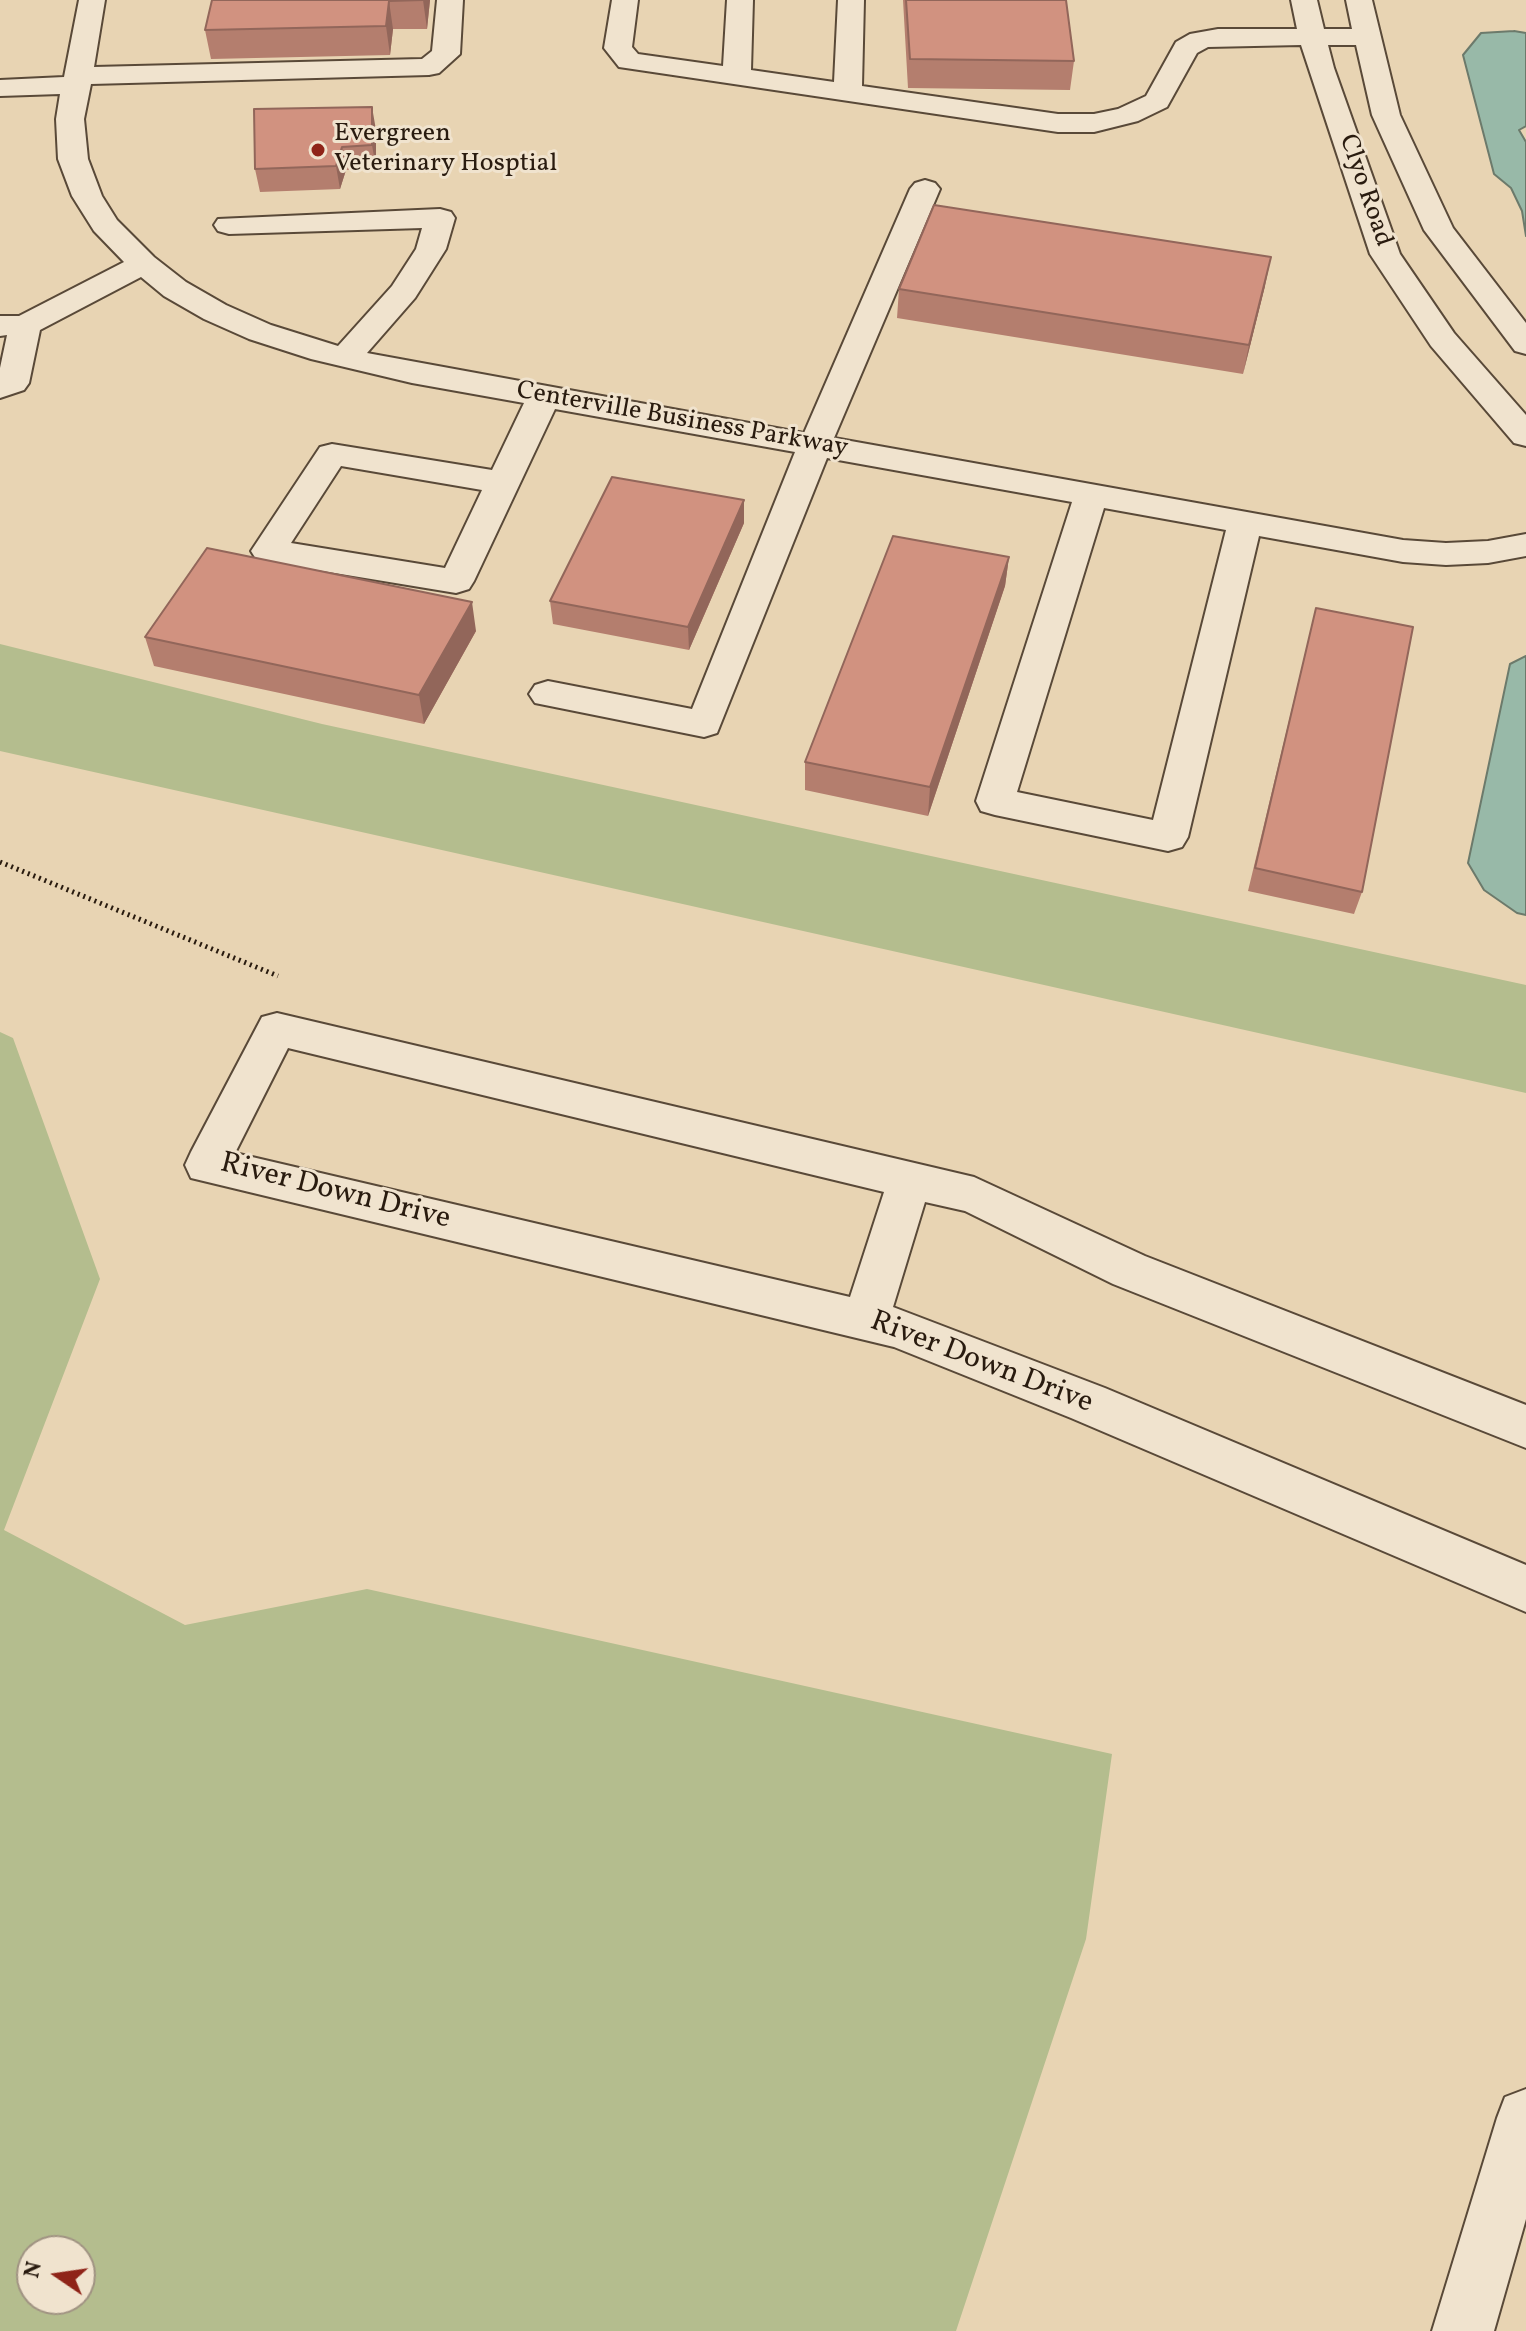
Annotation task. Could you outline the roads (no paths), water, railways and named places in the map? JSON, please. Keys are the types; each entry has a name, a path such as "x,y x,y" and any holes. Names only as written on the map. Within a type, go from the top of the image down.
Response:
{"street":[{"name":"Centerville Business Parkway","path":"92,0 70,119 73,159 87,196 105,225 143,264 175,289 215,312 260,332 346,357 544,396 1403,551 1446,554 1488,552 1526,545"},
{"path":"0,88 77,81 429,67 446,54 450,0"},
{"path":"625,0 618,48 629,61 1020,119 1094,123 1128,115 1157,101 1186,48 1200,40 1312,35 1367,37"},
{"path":"737,76 740,0"},
{"path":"848,92 851,0"},
{"name":"Clyo Road","path":"1304,0 1320,68 1385,254 1442,339 1526,436"},
{"name":"Clyo Road","path":"1359,0 1386,115 1439,230 1526,344"},
{"path":"548,694 704,724 815,445 925,189"},
{"path":"229,225 440,218 431,249 404,291 346,357"},
{"path":"0,388 13,383 13,325 143,264"},
{"path":"503,483 332,454 268,551 456,581 503,483 544,396"},
{"path":"1091,495 995,801 1168,837 1245,523"},
{"name":"River Down Drive","path":"1526,1427 1129,1270 974,1195 277,1029 207,1165 898,1328 1088,1403 1526,1589"},
{"path":"866,1320 910,1179"},
{"path":"1463,2331 1526,2118"}],"place":[{"name":"Evergreen Veterinary Hosptial","path":"318,150"}]}
